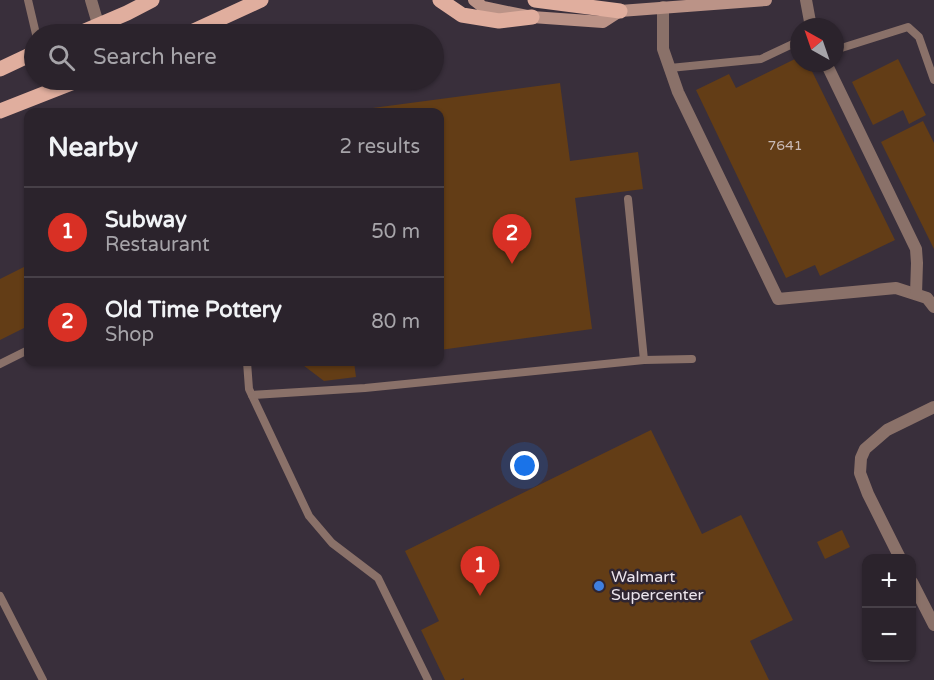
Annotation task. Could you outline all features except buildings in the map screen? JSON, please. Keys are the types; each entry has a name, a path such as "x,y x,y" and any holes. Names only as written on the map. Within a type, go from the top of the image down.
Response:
{"main road":[{"path":"110,24 152,0"},
{"path":"209,24 261,0"},
{"path":"440,0 462,15 499,21 532,17"},
{"path":"474,0 483,6 532,17 603,22 620,5"},
{"path":"535,0 663,7 689,3 766,0"},
{"path":"0,69 24,58"},
{"path":"0,111 54,90"}],"street":[{"path":"91,0 98,24"},
{"path":"806,0 809,18"},
{"path":"663,7 663,49 678,92 778,299 896,288 927,298 934,307"},
{"path":"830,72 916,249 915,294"},
{"path":"898,554 868,494 860,473 861,458 865,449 887,430 934,406"},
{"path":"916,590 934,625"}],"lane":[{"path":"28,0 34,24"},
{"path":"844,47 908,27 919,37 934,80"},
{"path":"670,68 761,59 790,45"},
{"path":"628,200 644,360"},
{"path":"0,364 24,352"},
{"path":"252,395 365,388 644,360 692,359"},
{"path":"247,366 249,389 309,516 332,543 378,578 428,680"},
{"path":"0,596 43,680"}],"place":[{"name":"Old Time Pottery","path":"512,264"},
{"name":"Walmart Supercenter","path":"599,586"},
{"name":"Subway","path":"480,596"}]}
